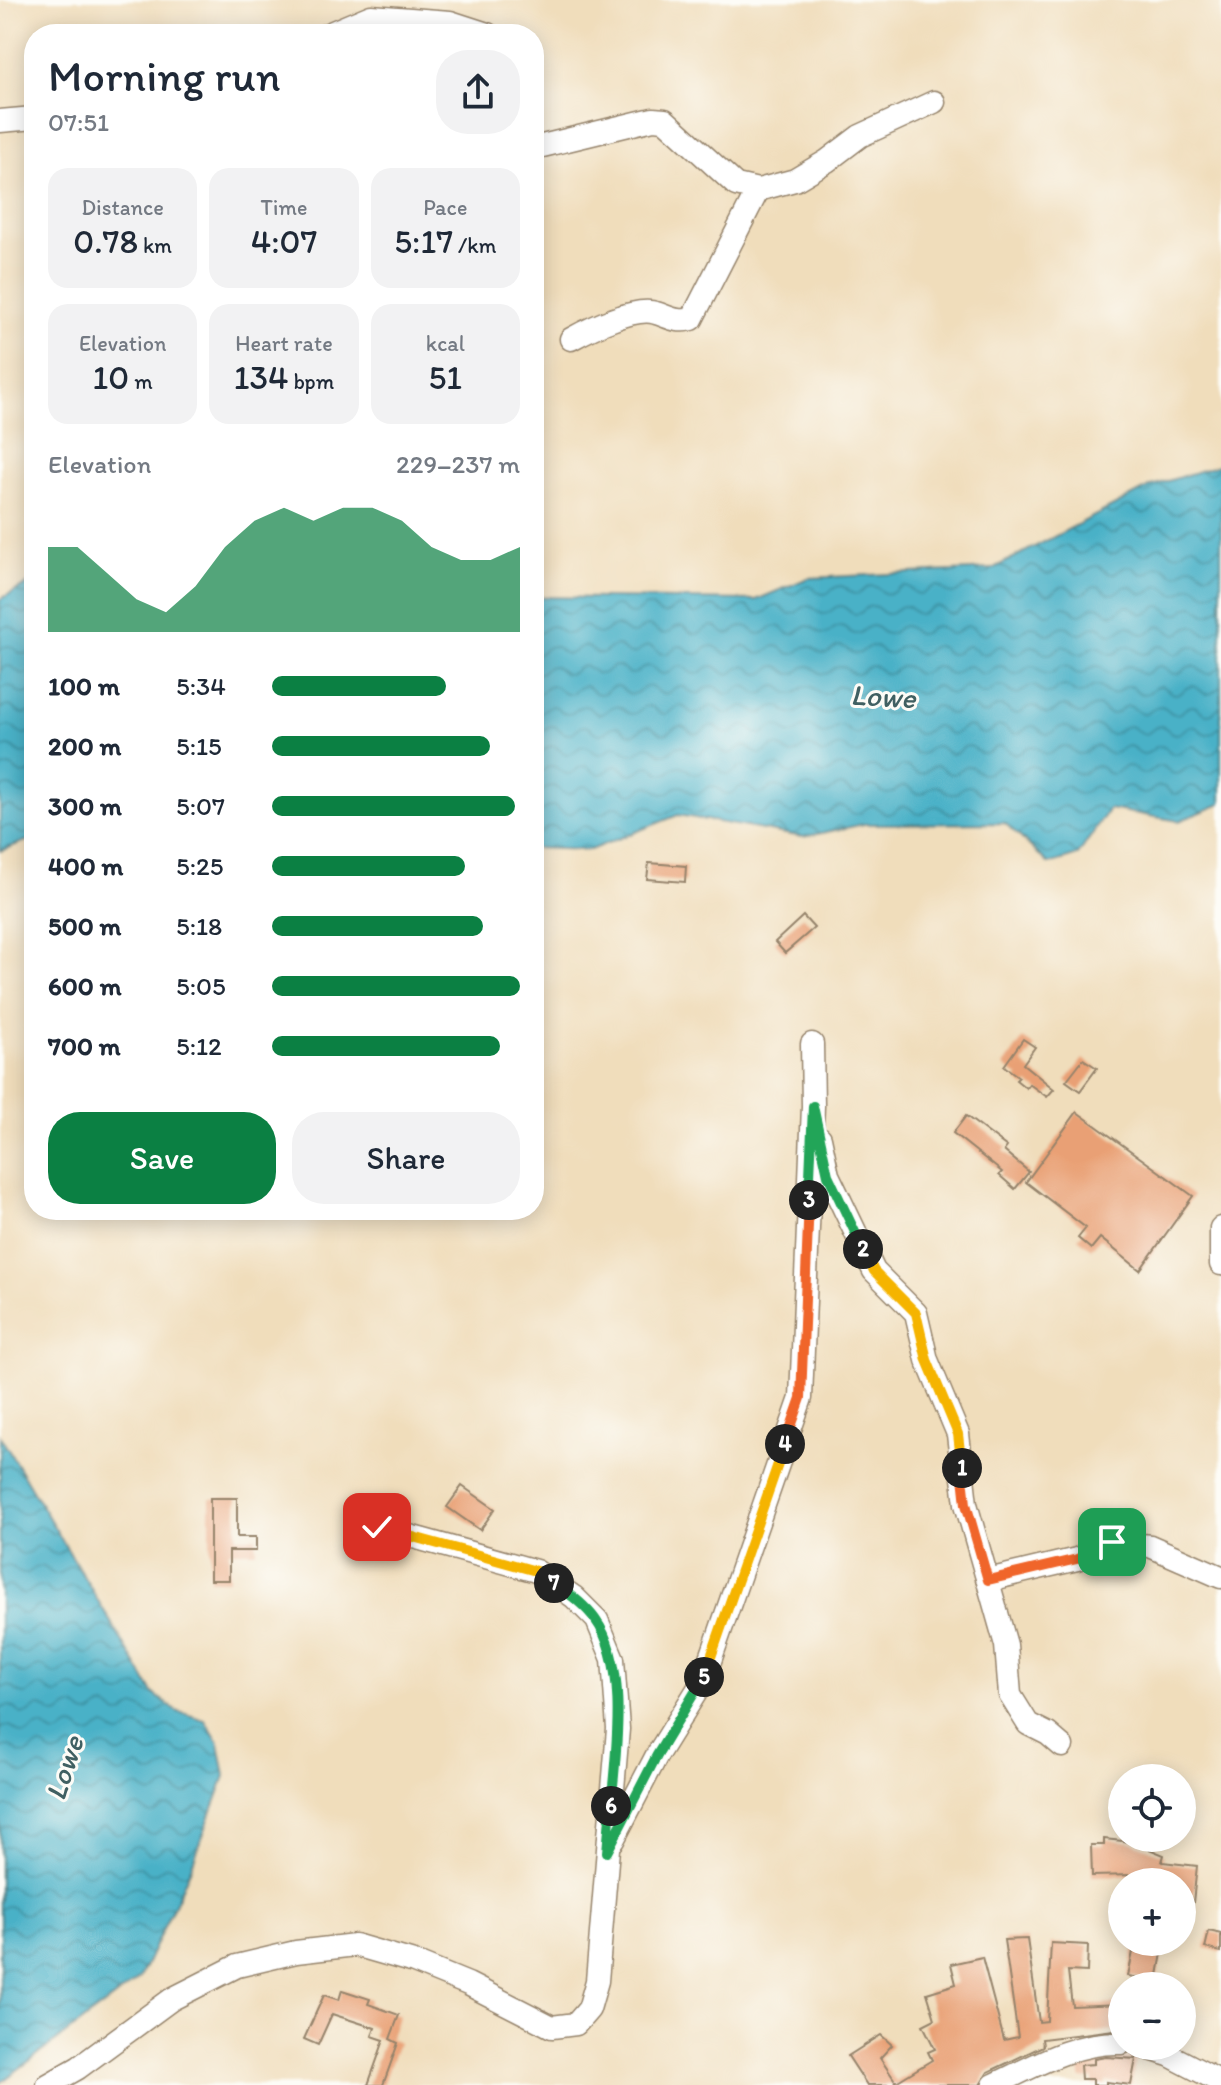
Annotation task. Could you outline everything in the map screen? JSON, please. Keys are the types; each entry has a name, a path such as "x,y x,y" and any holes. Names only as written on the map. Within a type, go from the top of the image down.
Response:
{"street":[{"path":"352,24 379,16 456,24"},
{"path":"544,146 653,119 665,120 736,185 758,190 795,180 860,136 934,102"},
{"path":"0,121 24,119"},
{"path":"571,339 589,328 647,312 670,320 692,319 758,190"},
{"path":"607,1852 657,1755 703,1681 801,1398 813,1106 812,1044"},
{"path":"813,1106 828,1175 874,1271 916,1313 927,1360 958,1434 966,1504 1006,1645 1010,1695 1028,1724 1048,1734 1062,1746"},
{"path":"1221,1228 1221,1264"},
{"path":"48,2085 78,2068 185,1993 237,1966 310,1950 355,1945 414,1962 468,1984 552,2027 576,2024 589,2009 597,1981 618,1729 613,1659 597,1620 574,1597 536,1571 377,1527"},
{"path":"988,1580 1077,1559 1112,1542 1150,1546 1221,1577"},
{"path":"994,2085 1076,2048 1108,2043"},
{"path":"1179,2060 1221,2082"}],"water":[{"name":"Lowe","path":"1221,464 1221,804 1179,821 1109,809 1078,855 1049,864 1005,823 864,824 803,837 678,815 590,850 544,848 544,597 756,600 808,578 992,569 1152,486"},
{"path":"24,586 24,842 0,851 0,599"},
{"name":"Lowe","path":"0,1436 153,1693 176,1711 205,1720 219,1743 225,1776 190,1870 140,1978 0,2083"}],"building":[{"path":"649,863 686,866 685,882 647,879"},
{"path":"803,916 814,928 785,953 775,942"},
{"path":"1023,1039 1035,1047 1023,1064 1054,1089 1047,1097 1029,1084 1026,1088 1016,1080 1019,1077 1004,1066"},
{"path":"1083,1059 1097,1068 1080,1091 1066,1081"},
{"path":"1077,1112 1193,1196 1140,1270 1100,1238 1091,1249 1078,1238 1086,1228 1026,1182"},
{"path":"966,1116 1007,1147 1004,1151 1029,1172 1015,1189 999,1175 1002,1172 953,1133"},
{"path":"462,1486 495,1509 480,1530 447,1507"},
{"path":"210,1498 237,1498 237,1537 256,1537 256,1551 229,1551 229,1580 210,1580"},
{"path":"1104,1839 1108,1839 1108,1852 1157,1852 1164,1855 1162,1862 1197,1866 1196,1875 1196,1868 1108,1868 1108,1876 1092,1876 1091,1845 1104,1845"},
{"path":"1209,1931 1221,1934 1221,1952 1205,1948"},
{"path":"1027,1939 1039,2022 1047,2021 1051,1943 1088,1945 1087,1972 1068,1971 1072,2006 1108,2005 1108,2031 1042,2039 1043,2046 988,2072 980,2085 867,2085 848,2056 881,2035 892,2045 880,2058 896,2082 932,2060 928,2052 935,2049 923,2025 935,2019 927,1993 956,1984 951,1964 982,1957 1004,2040 1018,2037 1004,1940"},
{"path":"1132,1956 1161,1956 1159,1972 1129,1972"},
{"path":"342,1990 370,1999 368,2004 399,2015 390,2039 398,2043 383,2085 368,2085 384,2040 372,2036 375,2028 332,2014 318,2045 304,2039 324,1995 339,2000"},
{"path":"1094,2059 1136,2060 1131,2085 1106,2082 1106,2085 1093,2085 1093,2079 1081,2079 1080,2065 1094,2064"}],"route":[{"path":"377,1527 536,1571 574,1597 597,1620 613,1659 618,1729 607,1852 657,1755 703,1681 801,1398 813,1106 828,1175 874,1271 916,1313 927,1360 958,1434 966,1504 988,1580 1040,1565 1077,1559 1112,1542"}]}
